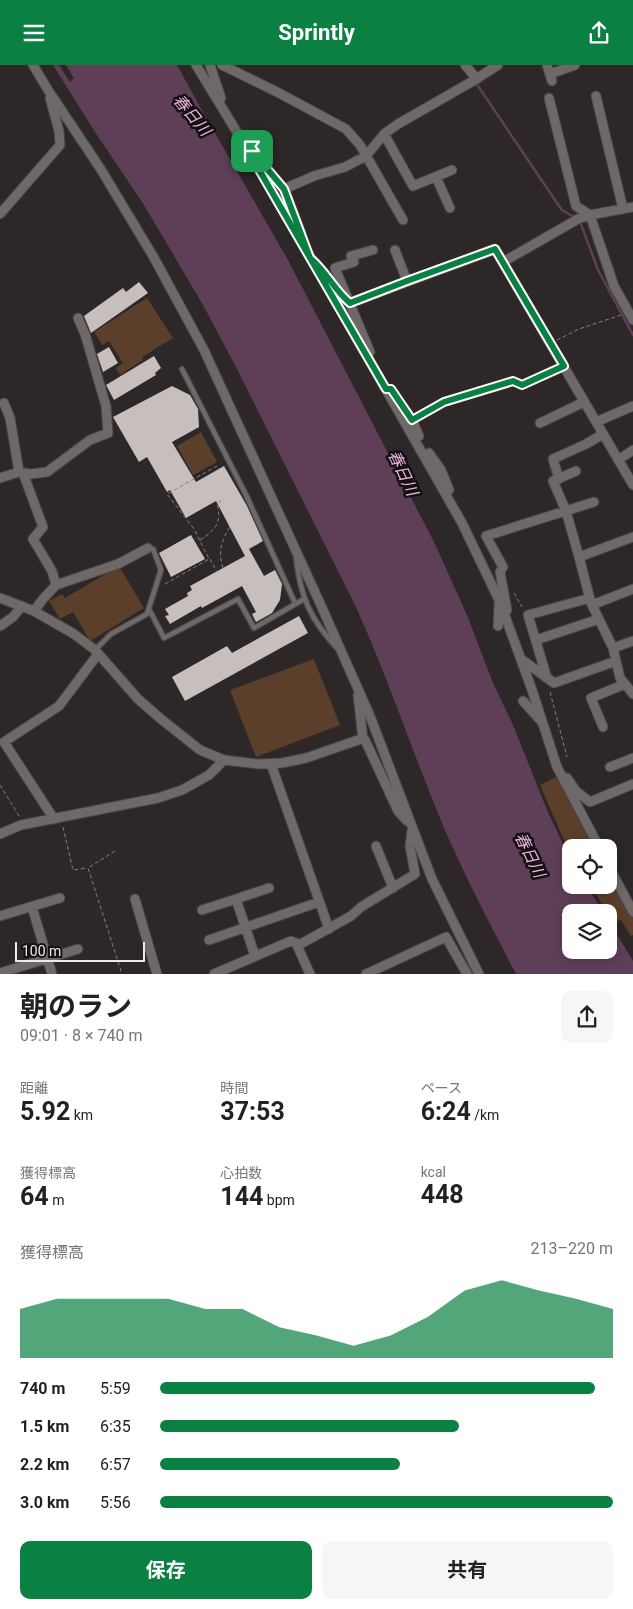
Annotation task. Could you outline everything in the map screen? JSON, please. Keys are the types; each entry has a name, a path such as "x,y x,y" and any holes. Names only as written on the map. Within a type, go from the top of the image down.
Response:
{"street":[{"path":"26,65 41,80"},
{"path":"33,65 100,168 204,350 357,685 432,879 479,974"},
{"path":"196,65 378,374 412,420 422,448"},
{"path":"210,65 226,113"},
{"path":"222,65 338,124 353,136 403,219"},
{"path":"465,65 477,79"},
{"path":"284,189 314,176 346,167 366,157 384,134 398,124 498,65"},
{"path":"550,73 575,65"},
{"path":"0,214 60,145 59,131 48,90"},
{"path":"596,96 623,209"},
{"path":"549,98 576,206 590,215 614,286 633,320"},
{"path":"384,134 413,186 452,171"},
{"path":"247,149 252,151 284,189 310,257 319,265 339,294 350,303"},
{"path":"436,177 450,208"},
{"path":"503,262 578,219 633,207"},
{"path":"374,249 351,256 354,262 335,268 376,363 454,509 500,601 544,724 557,767 594,839"},
{"path":"395,249 407,281"},
{"path":"350,303 495,249 633,485"},
{"path":"0,478 21,472 30,475 47,472 90,440 108,433 106,405 85,334 78,318"},
{"path":"376,363 378,374"},
{"path":"540,423 584,402"},
{"path":"4,403 10,418 21,472 42,527 34,539 52,571 56,585"},
{"path":"596,423 633,406"},
{"path":"559,479 552,459 603,434"},
{"path":"618,460 633,450"},
{"path":"576,471 553,481 566,511 591,601 613,648 620,678 628,685 633,694"},
{"path":"506,617 508,614 500,572 503,567 486,536 594,502"},
{"path":"579,557 633,537"},
{"path":"34,611 56,585 118,564 150,549"},
{"path":"547,678 528,615 591,601 633,589"},
{"path":"0,598 34,611 74,634 97,652 138,699 161,719 200,750 224,760 258,764 306,758 361,739 363,740"},
{"path":"498,626 500,601"},
{"path":"0,626 13,617 22,606"},
{"path":"536,640 599,619"},
{"path":"613,648 633,641"},
{"path":"58,818 4,742 59,706 97,652"},
{"path":"521,659 554,683 616,661"},
{"path":"297,946 329,929 415,874 410,846 411,827 398,811 365,740 363,740 357,685"},
{"path":"603,727 591,698 628,685"},
{"path":"523,701 544,724"},
{"path":"610,767 633,758"},
{"path":"0,834 25,824 158,798 182,790 209,775 224,760"},
{"path":"271,763 329,929"},
{"path":"557,767 576,791 590,802 633,784"},
{"path":"376,846 392,888"},
{"path":"617,882 633,912"},
{"path":"202,910 269,888"},
{"path":"0,916 60,898"},
{"path":"135,899 157,974"},
{"path":"236,899 255,956"},
{"path":"209,940 320,903"},
{"path":"32,907 52,974"},
{"path":"366,974 385,971 422,947 446,937 467,974"},
{"path":"214,974 291,941 297,946 310,974"},
{"path":"0,973 78,949"}],"lane":[{"path":"182,369 247,497 295,603"},
{"path":"296,548 298,581 304,599 324,634 344,657"},
{"path":"97,652 111,634 147,614 162,570 150,549"},
{"path":"149,609 164,638 238,599 254,629 304,599"}],"path":[{"path":"551,343 579,329 618,316"},
{"path":"412,420 444,402 513,381 522,385 564,366"},
{"path":"216,572 194,529 167,493 217,466"},
{"path":"200,541 211,533 216,526 220,515 216,504 223,499"},
{"path":"223,568 220,552 225,535 230,527"},
{"path":"155,589 209,559"},
{"path":"511,588 528,615"},
{"path":"547,678 568,757"},
{"path":"0,785 25,824"},
{"path":"58,818 73,870 88,868 115,851"},
{"path":"88,868 122,974"}],"shaded area":[{"path":"147,298 173,338 142,357 143,360 120,375 116,368 123,363 109,341 102,345 94,332"},
{"path":"201,432 217,462 193,475 177,446"},
{"path":"119,566 144,608 90,641 73,612 60,619 49,601 62,594 65,598"},
{"path":"314,659 340,725 256,757 230,690"},
{"path":"558,776 592,839 564,839 540,785"},
{"path":"617,886 633,915 633,935 631,936 621,920 617,920 617,904 602,904 596,894 617,894"}],"water":[{"name":"春日川","path":"53,65 59,65 70,82 74,78 66,65 177,65 288,260 434,542 467,615 493,683 513,725 547,810 562,842 562,894 592,894 598,904 562,904 562,959 617,959 617,934 633,961 633,974 516,974 450,842 356,607 235,365 203,305 144,205"}],"building":[{"path":"139,282 148,293 91,333 84,316 123,288 126,292"},
{"path":"109,347 118,363 103,372 97,354"},
{"path":"154,356 161,368 155,373 156,375 114,400 106,385"},
{"path":"172,386 190,395 198,409 199,427 172,442 196,482 224,466 247,506 263,541 249,549 264,576 275,570 282,584 280,600 272,613 256,622 252,614 256,612 242,586 170,624 165,616 169,615 165,609 188,596 187,593 192,590 190,586 245,556 216,501 186,518 170,490 167,492 147,457 139,462 113,417"},
{"path":"191,535 205,559 171,577 159,553"},
{"path":"299,616 308,633 185,701 172,677 227,646 232,653"}],"waterway":[{"path":"476,83 562,210 576,218"},
{"path":"581,224 598,270 633,335"}],"route":[{"path":"247,149 252,151 284,189 310,258 319,265 339,294 350,303 495,249 564,366 522,385 513,381 444,402 412,420 391,389 386,389 294,231 274,193 247,149"}]}
